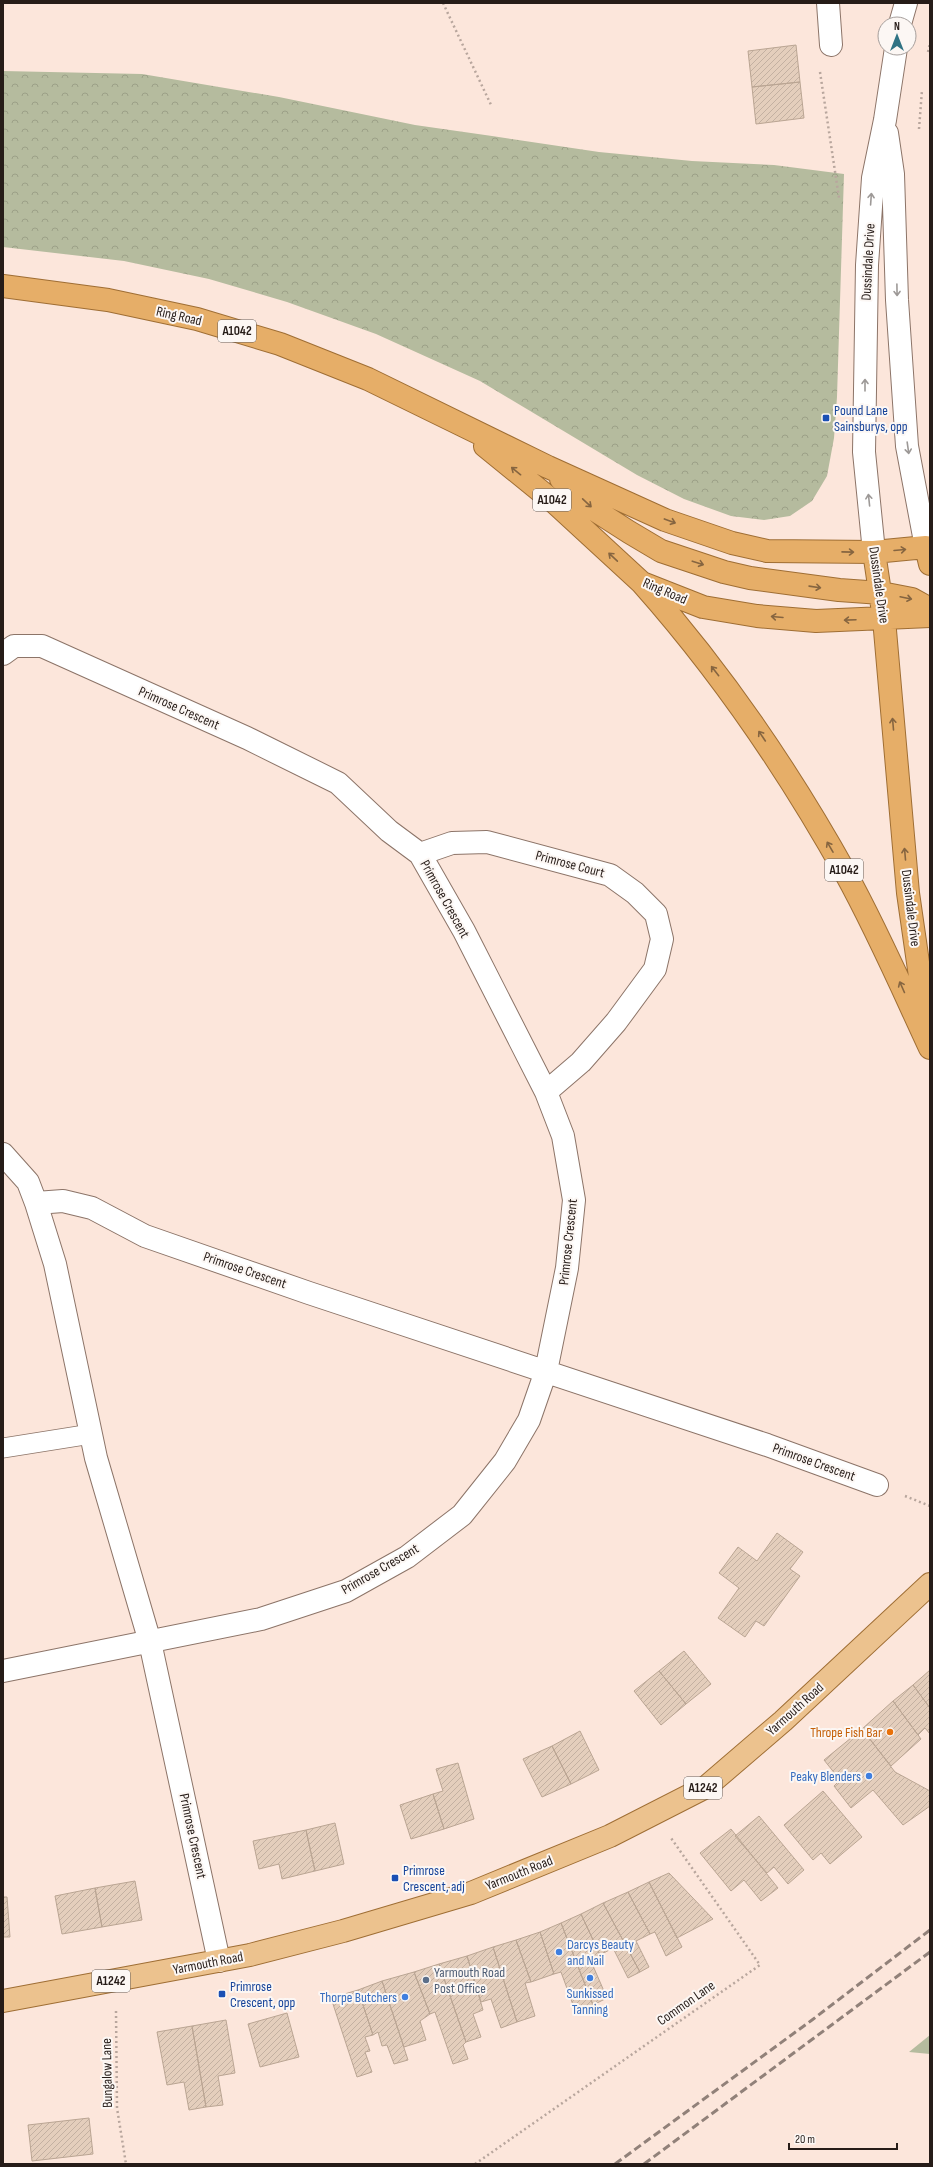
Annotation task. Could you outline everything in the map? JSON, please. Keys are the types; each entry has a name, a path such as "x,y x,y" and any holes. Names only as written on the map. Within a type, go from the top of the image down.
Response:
{"highway":[{"name":"Ring Road","path":"3,286 108,300 197,319 273,342 368,379 548,467 665,520 732,543 767,550 929,553"},
{"name":"Ring Road","path":"456,423 554,502 642,583 703,607 757,616 816,621 930,616"},
{"name":"A1042","path":"548,467 593,509 661,550 724,572 839,590 881,593 912,599 930,609"},
{"name":"Dussindale Drive","path":"874,552 884,619 908,893 930,1049"},
{"name":"A1042","path":"642,583 678,623 739,702 796,787 847,875 893,967 930,1049"}],"main road":[{"name":"Yarmouth Road","path":"3,2002 250,1955 343,1931 471,1893 610,1836 706,1787 783,1722 930,1584"}],"street":[{"path":"828,3 832,46"},
{"path":"902,16 906,3"},
{"name":"Dussindale Drive","path":"874,552 864,452 867,265 873,178 885,120 895,56"},
{"name":"Dussindale Drive","path":"885,120 893,174 898,314 907,446 929,553"},
{"name":"Primrose Crescent","path":"3,654 14,646 42,646 247,738 338,783 389,831 420,854 464,931 546,1092 563,1136 574,1200 567,1268 546,1371 529,1420 505,1460 462,1515 407,1557 346,1591 261,1619 3,1671"},
{"name":"Primrose Court","path":"420,854 452,843 487,842 610,875 635,893 656,914 662,939 655,969 616,1022 581,1062 546,1092"},
{"name":"Primrose Crescent","path":"3,1154 28,1182 55,1264 96,1458 150,1642 219,1961"},
{"name":"Primrose Crescent","path":"36,1203 63,1201 92,1208 145,1236 309,1293 767,1446 877,1485"}],"lane":[{"path":"3,1448 91,1434"}],"path":[{"path":"443,3 492,107"},
{"path":"819,66 840,204"},
{"name":"Common Lane","path":"475,2164 760,1965 655,1814"},
{"name":"Bungalow Lane","path":"116,1980 118,2108 126,2164"}],"green space":[{"path":"3,71 142,74 279,97 415,125 599,152 692,161 774,165 844,174 837,397 834,438 827,476 812,501 790,516 764,520 731,516 684,499 637,475 480,381 376,334 287,302 209,279 124,261 3,247"},
{"path":"930,2035 930,2054 909,2052"}],"building":[{"path":"796,45 800,82 752,87 748,51"},
{"path":"800,82 804,118 756,124 752,87"},
{"path":"777,1533 803,1552 790,1569 800,1576 764,1626 756,1621 745,1637 718,1618 739,1588 719,1573 738,1547 757,1561"},
{"path":"684,1651 711,1684 686,1704 659,1671"},
{"path":"930,1670 930,1708 913,1685"},
{"path":"659,1671 686,1704 661,1725 634,1691"},
{"path":"913,1685 930,1708 930,1734 925,1728 918,1735 893,1701"},
{"name":"Thrope Fish Bar","path":"893,1701 921,1739 891,1766 862,1729"},
{"name":"Peaky Blenders","path":"862,1729 895,1772 930,1791 930,1806 903,1825 873,1790 851,1808 834,1786 840,1780 824,1760"},
{"path":"580,1731 599,1770 571,1784 552,1746"},
{"path":"552,1746 571,1784 542,1797 523,1759"},
{"path":"458,1763 474,1819 444,1829 433,1794 443,1791 436,1769"},
{"path":"823,1791 862,1837 830,1864 821,1853 813,1860 784,1825"},
{"path":"433,1794 444,1829 411,1839 400,1805"},
{"path":"759,1816 804,1870 788,1884 774,1867 767,1873 735,1836"},
{"path":"335,1823 344,1864 315,1871 306,1830"},
{"path":"731,1829 778,1888 761,1901 744,1880 731,1891 700,1853"},
{"path":"306,1830 315,1871 282,1879 279,1864 259,1869 253,1841"},
{"path":"669,1873 713,1919 677,1938 649,1882"},
{"path":"135,1881 142,1920 102,1927 95,1888"},
{"path":"649,1882 682,1947 666,1956 655,1932 650,1934 628,1892"},
{"path":"95,1888 102,1927 62,1934 55,1896"},
{"path":"628,1892 650,1934 636,1941 649,1967 640,1972 603,1903"},
{"path":"3,1897 7,1897 10,1937 3,1937"},
{"path":"603,1903 640,1972 628,1978 613,1948 600,1955 581,1914"},
{"name":"Sunkissed Tanning","path":"581,1914 600,1955 590,1959 607,1998 593,2005 561,1923"},
{"name":"Darcys Beauty and Nail","path":"561,1923 593,2005 576,2013 561,1972 554,1974 540,1932"},
{"path":"540,1932 554,1974 531,1982 516,1940"},
{"path":"516,1940 531,1982 525,1983 535,2016 517,2022 493,1947"},
{"path":"493,1947 517,2022 501,2028 491,1999 481,2002 467,1956"},
{"path":"467,1956 483,2010 473,2014 481,2037 466,2042 439,1964"},
{"path":"439,1964 466,2042 463,2045 468,2059 453,2064 435,2012 430,2014 414,1972"},
{"name":"Thorpe Butchers","path":"414,1972 430,2014 420,2021 426,2040 404,2047 382,1981"},
{"path":"382,1981 408,2060 394,2064 387,2045 382,2046 378,2032 373,2035 358,1990"},
{"path":"358,1990 373,2035 365,2037 370,2051 365,2052 372,2072 357,2077 331,1998"},
{"path":"287,2013 299,2057 260,2067 248,2024"},
{"path":"226,2020 235,2073 218,2076 223,2105 206,2107 192,2026"},
{"path":"192,2026 206,2107 189,2110 184,2082 167,2085 157,2032"},
{"path":"89,2118 93,2154 32,2161 28,2125"}],"railway":[{"path":"615,2164 812,2020 930,1930"},
{"path":"644,2164 930,1952"}],"place":[{"name":"Pound Lane Sainsburys, opp","path":"826,418"},
{"name":"Thrope Fish Bar","path":"890,1732"},
{"name":"Peaky Blenders","path":"869,1776"},
{"name":"Primrose Crescent, adj","path":"395,1878"},
{"name":"Darcys Beauty and Nail","path":"559,1952"},
{"name":"Sunkissed Tanning","path":"590,1978"},
{"name":"Yarmouth Road Post Office","path":"426,1980"},
{"name":"Primrose Crescent, opp","path":"222,1994"},
{"name":"Thorpe Butchers","path":"405,1997"}]}
